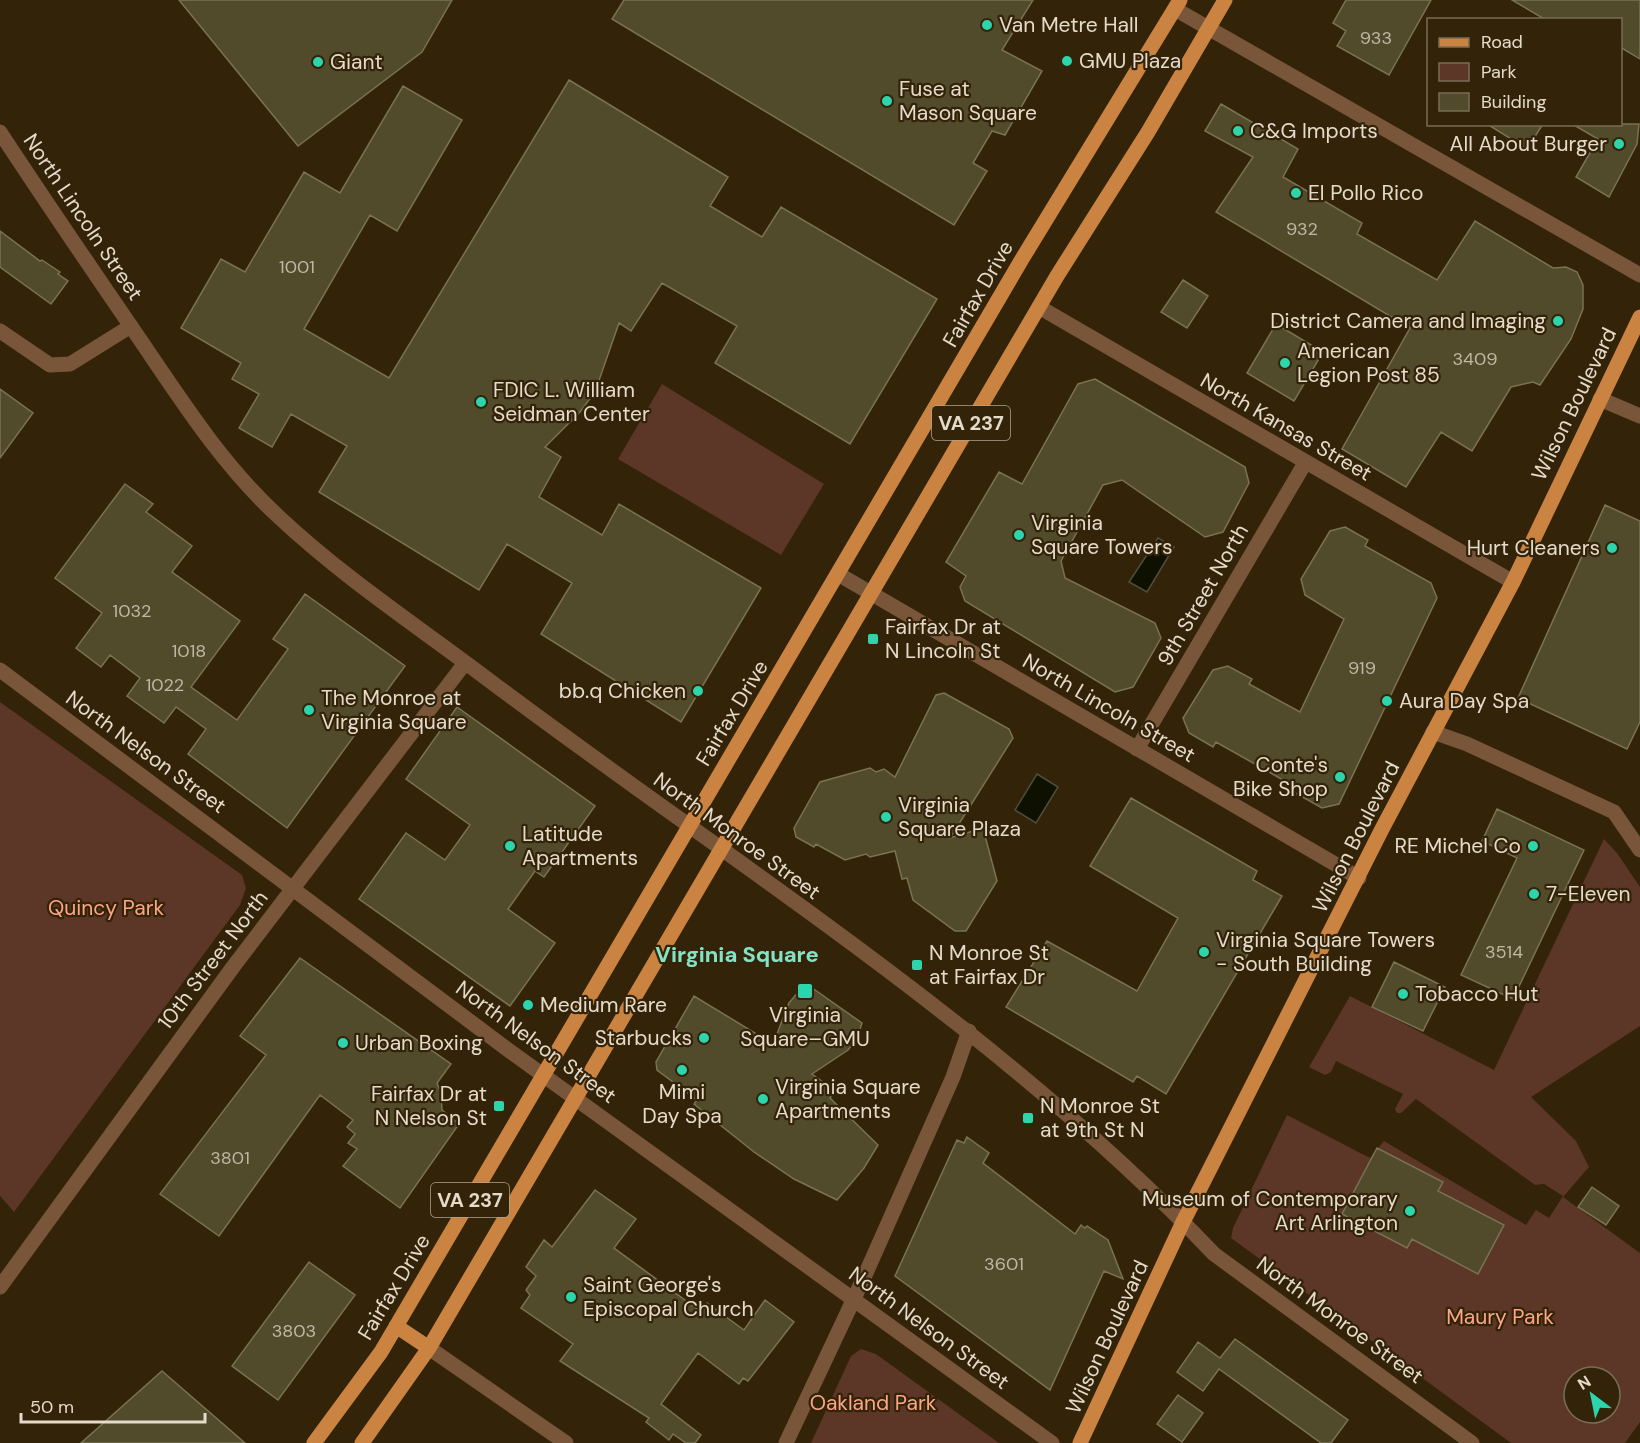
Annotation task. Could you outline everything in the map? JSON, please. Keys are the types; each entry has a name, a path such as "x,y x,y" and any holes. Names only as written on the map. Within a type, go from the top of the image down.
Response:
{"main road":[{"name":"VA 237","path":"362,1443 429,1348 1039,307 1148,132 1225,0"},
{"name":"Fairfax Drive","path":"314,1443 374,1361 396,1326 1022,259 1178,4"},
{"name":"Wilson Boulevard","path":"1080,1443 1184,1222 1433,732 1513,582 1640,317"},
{"path":"396,1326 429,1348"}],"street":[{"path":"1178,4 1208,28 1640,275"},
{"name":"North Lincoln Street","path":"0,132 131,326"},
{"name":"North Kansas Street","path":"1039,307 1513,582"},
{"path":"0,331 50,365 70,364 131,326"},
{"name":"North Monroe Street","path":"131,326 215,447 278,516 311,546 465,663 969,1030 1051,1099 1184,1222 1214,1254 1472,1443"},
{"path":"1600,399 1640,416"},
{"name":"9th Street North","path":"1137,749 1305,463"},
{"name":"North Lincoln Street","path":"838,574 1359,878"},
{"name":"10th Street North","path":"0,1287 233,967 465,663"},
{"name":"North Nelson Street","path":"0,670 545,1074 1052,1443"},
{"path":"1433,732 1467,744 1614,812 1640,850"},
{"path":"786,1443 957,1068 969,1030"},
{"path":"429,1348 566,1443"}],"green space":[{"path":"662,384 824,484 781,555 618,459"},
{"name":"Quincy Park","path":"0,702 242,875 246,888 240,905 14,1212 0,1196"},
{"name":"Maury Park","path":"1604,839 1617,853 1640,887 1640,1026 1531,1097 1576,1141 1589,1167 1563,1197 1640,1253 1640,1422 1625,1443 1511,1443 1231,1238 1233,1228 1287,1115 1370,1158 1384,1141 1526,1225 1536,1210 1549,1218 1563,1196 1544,1184 1535,1185 1416,1099 1401,1113 1397,1113 1395,1109 1403,1094 1336,1061 1331,1072 1325,1075 1309,1067 1350,996 1494,1070"},
{"name":"Oakland Park","path":"861,1349 876,1354 999,1443 811,1443 851,1356"}],"shaded area":[{"path":"1158,538 1174,547 1147,592 1129,582"},
{"path":"1037,774 1058,787 1036,823 1015,810"}],"building":[{"name":"Giant","path":"179,0 452,0 422,52 298,146"},
{"name":"Fuse at Mason Square","path":"624,0 1033,0 1002,50 1042,71 1005,135 992,131 973,163 987,171 954,225 612,19"},
{"path":"1346,0 1431,0 1389,75 1337,46 1346,31 1333,23"},
{"path":"1512,0 1640,0 1640,59 1622,48 1622,18 1543,18"},
{"name":"FDIC L. William Seidman Center","path":"569,80 728,177 710,206 762,237 781,207 937,299 850,444 715,363 737,326 662,283 631,331 619,323 595,392 580,412 545,447 561,457 539,497 602,535 619,504 761,588 681,722 541,634 572,583 507,544 479,590 319,492 347,446 291,414 272,447 239,428 259,394 232,379 241,363 181,328 221,259 245,272 304,172 340,193 403,86 462,120 397,231 370,215 304,329 389,378"},
{"path":"1221,104 1298,149 1283,177 1362,223 1357,234 1437,280 1475,221 1553,268 1566,267 1577,272 1583,285 1583,309 1571,339 1540,385 1533,382 1511,387 1472,451 1441,432 1406,487 1342,449 1410,328 1216,212 1253,157 1205,131"},
{"path":"1639,124 1637,144 1609,197 1576,177 1598,139 1575,126"},
{"path":"1490,126 1542,126 1527,149"},
{"path":"0,231 40,261 42,260 60,272 58,274 68,281 51,304 0,267"},
{"path":"1183,280 1208,296 1187,328 1161,312"},
{"name":"American Legion Post 85","path":"1276,324 1323,352 1294,401 1247,373"},
{"name":"Virginia Square Towers","path":"1095,379 1245,467 1249,483 1223,532 1205,537 1122,480 1103,485 1061,561 1065,578 1155,623 1161,638 1133,687 1115,692 965,601 960,587 966,576 946,562 999,472 1022,484 1078,384"},
{"path":"0,389 33,413 0,458"},
{"path":"125,484 153,504 146,512 192,546 172,572 240,621 191,687 237,720 288,649 273,639 305,594 405,666 287,828 188,754 206,729 176,707 164,723 127,696 140,678 110,655 101,667 76,648 102,613 55,578"},
{"path":"1605,505 1640,521 1640,722 1627,749 1518,698"},
{"path":"1345,527 1368,540 1365,546 1431,583 1437,598 1339,804 1322,808 1297,794 1299,789 1216,742 1213,747 1189,733 1183,718 1213,670 1228,666 1252,679 1249,684 1300,712 1344,619 1305,595 1301,579 1330,531"},
{"name":"Virginia Square Plaza","path":"944,693 1009,729 1013,738 950,838 983,828 997,881 966,931 955,931 913,900 907,878 902,879 895,851 870,857 866,854 845,860 816,844 814,847 796,837 794,828 820,782 870,768 876,772 884,769 895,777 936,695"},
{"name":"Latitude Apartments","path":"457,707 595,806 544,877 535,871 508,909 555,943 510,1006 359,899 406,833 445,860 470,825 406,779"},
{"name":"Virginia Square Towers - South Building","path":"1131,798 1257,871 1253,880 1282,896 1166,1094 1137,1076 1133,1082 1006,1007 1047,941 1137,991 1178,918 1090,866"},
{"path":"1497,809 1584,850 1513,999 1461,975 1517,858 1482,841"},
{"path":"300,958 451,1064 437,1083 441,1093 442,1110 459,1124 400,1208 343,1166 357,1149 348,1143 355,1134 347,1127 353,1120 320,1095 219,1236 160,1194 266,1055 240,1036"},
{"path":"1394,962 1445,987 1423,1031 1372,1007"},
{"name":"Virginia Square Apartments","path":"808,985 862,1023 857,1039 848,1050 812,1074 834,1090 830,1098 878,1145 864,1168 837,1200 794,1179 754,1152 694,1104 697,1100 657,1070 656,1062 694,996 773,1044 789,1003 799,991"},
{"path":"967,1137 989,1153 983,1163 1075,1234 1081,1225 1085,1228 1087,1226 1108,1240 1123,1279 1104,1271 1050,1390 895,1276 957,1140 964,1143"},
{"name":"Museum of Contemporary Art Arlington","path":"1377,1148 1443,1182 1438,1191 1504,1225 1478,1274 1412,1239 1407,1248 1342,1214"},
{"path":"1592,1187 1619,1206 1606,1225 1578,1207"},
{"name":"Saint George's Episcopal Church","path":"595,1190 636,1219 614,1248 700,1311 707,1303 744,1330 765,1300 794,1322 748,1381 743,1378 739,1384 698,1353 661,1404 701,1435 695,1443 686,1443 673,1434 669,1440 646,1422 649,1418 560,1361 573,1344 521,1308 530,1295 526,1290 536,1276 526,1267 544,1240 552,1247"},
{"path":"309,1262 355,1295 278,1400 232,1366"},
{"path":"1235,1339 1348,1420 1331,1443 1321,1443 1219,1369 1203,1391 1177,1372 1198,1342 1220,1358"},
{"path":"162,1371 245,1443 81,1443"},
{"path":"1178,1395 1203,1413 1182,1442 1157,1424"}],"place":[{"name":"Van Metre Hall","path":"987,25"},
{"name":"GMU Plaza","path":"1067,61"},
{"name":"Giant","path":"318,62"},
{"name":"Fuse at Mason Square","path":"887,101"},
{"name":"C&G Imports","path":"1238,131"},
{"name":"All About Burger","path":"1619,144"},
{"name":"El Pollo Rico","path":"1296,193"},
{"name":"District Camera and Imaging","path":"1558,321"},
{"name":"American Legion Post 85","path":"1285,363"},
{"name":"FDIC L. William Seidman Center","path":"481,402"},
{"name":"Virginia Square Towers","path":"1019,535"},
{"name":"Hurt Cleaners","path":"1612,548"},
{"name":"Fairfax Dr at N Lincoln St","path":"873,639"},
{"name":"bb.q Chicken","path":"698,691"},
{"name":"Aura Day Spa","path":"1387,701"},
{"name":"The Monroe at Virginia Square","path":"309,710"},
{"name":"Conte's Bike Shop","path":"1340,777"},
{"name":"Virginia Square Plaza","path":"886,817"},
{"name":"Latitude Apartments","path":"510,846"},
{"name":"RE Michel Co","path":"1533,846"},
{"name":"7-Eleven","path":"1534,894"},
{"name":"Virginia Square Towers - South Building","path":"1204,952"},
{"name":"N Monroe St at Fairfax Dr","path":"917,965"},
{"name":"Virginia Square–GMU","path":"805,991"},
{"name":"Tobacco Hut","path":"1403,994"},
{"name":"Medium Rare","path":"528,1005"},
{"name":"Starbucks","path":"704,1038"},
{"name":"Urban Boxing","path":"343,1043"},
{"name":"Mimi Day Spa","path":"682,1070"},
{"name":"Virginia Square Apartments","path":"763,1099"},
{"name":"Fairfax Dr at N Nelson St","path":"499,1106"},
{"name":"N Monroe St at 9th St N","path":"1028,1118"},
{"name":"Museum of Contemporary Art Arlington","path":"1410,1211"},
{"name":"Saint George's Episcopal Church","path":"571,1297"}],"district":[{"name":"Virginia Square","path":"737,954"}]}
